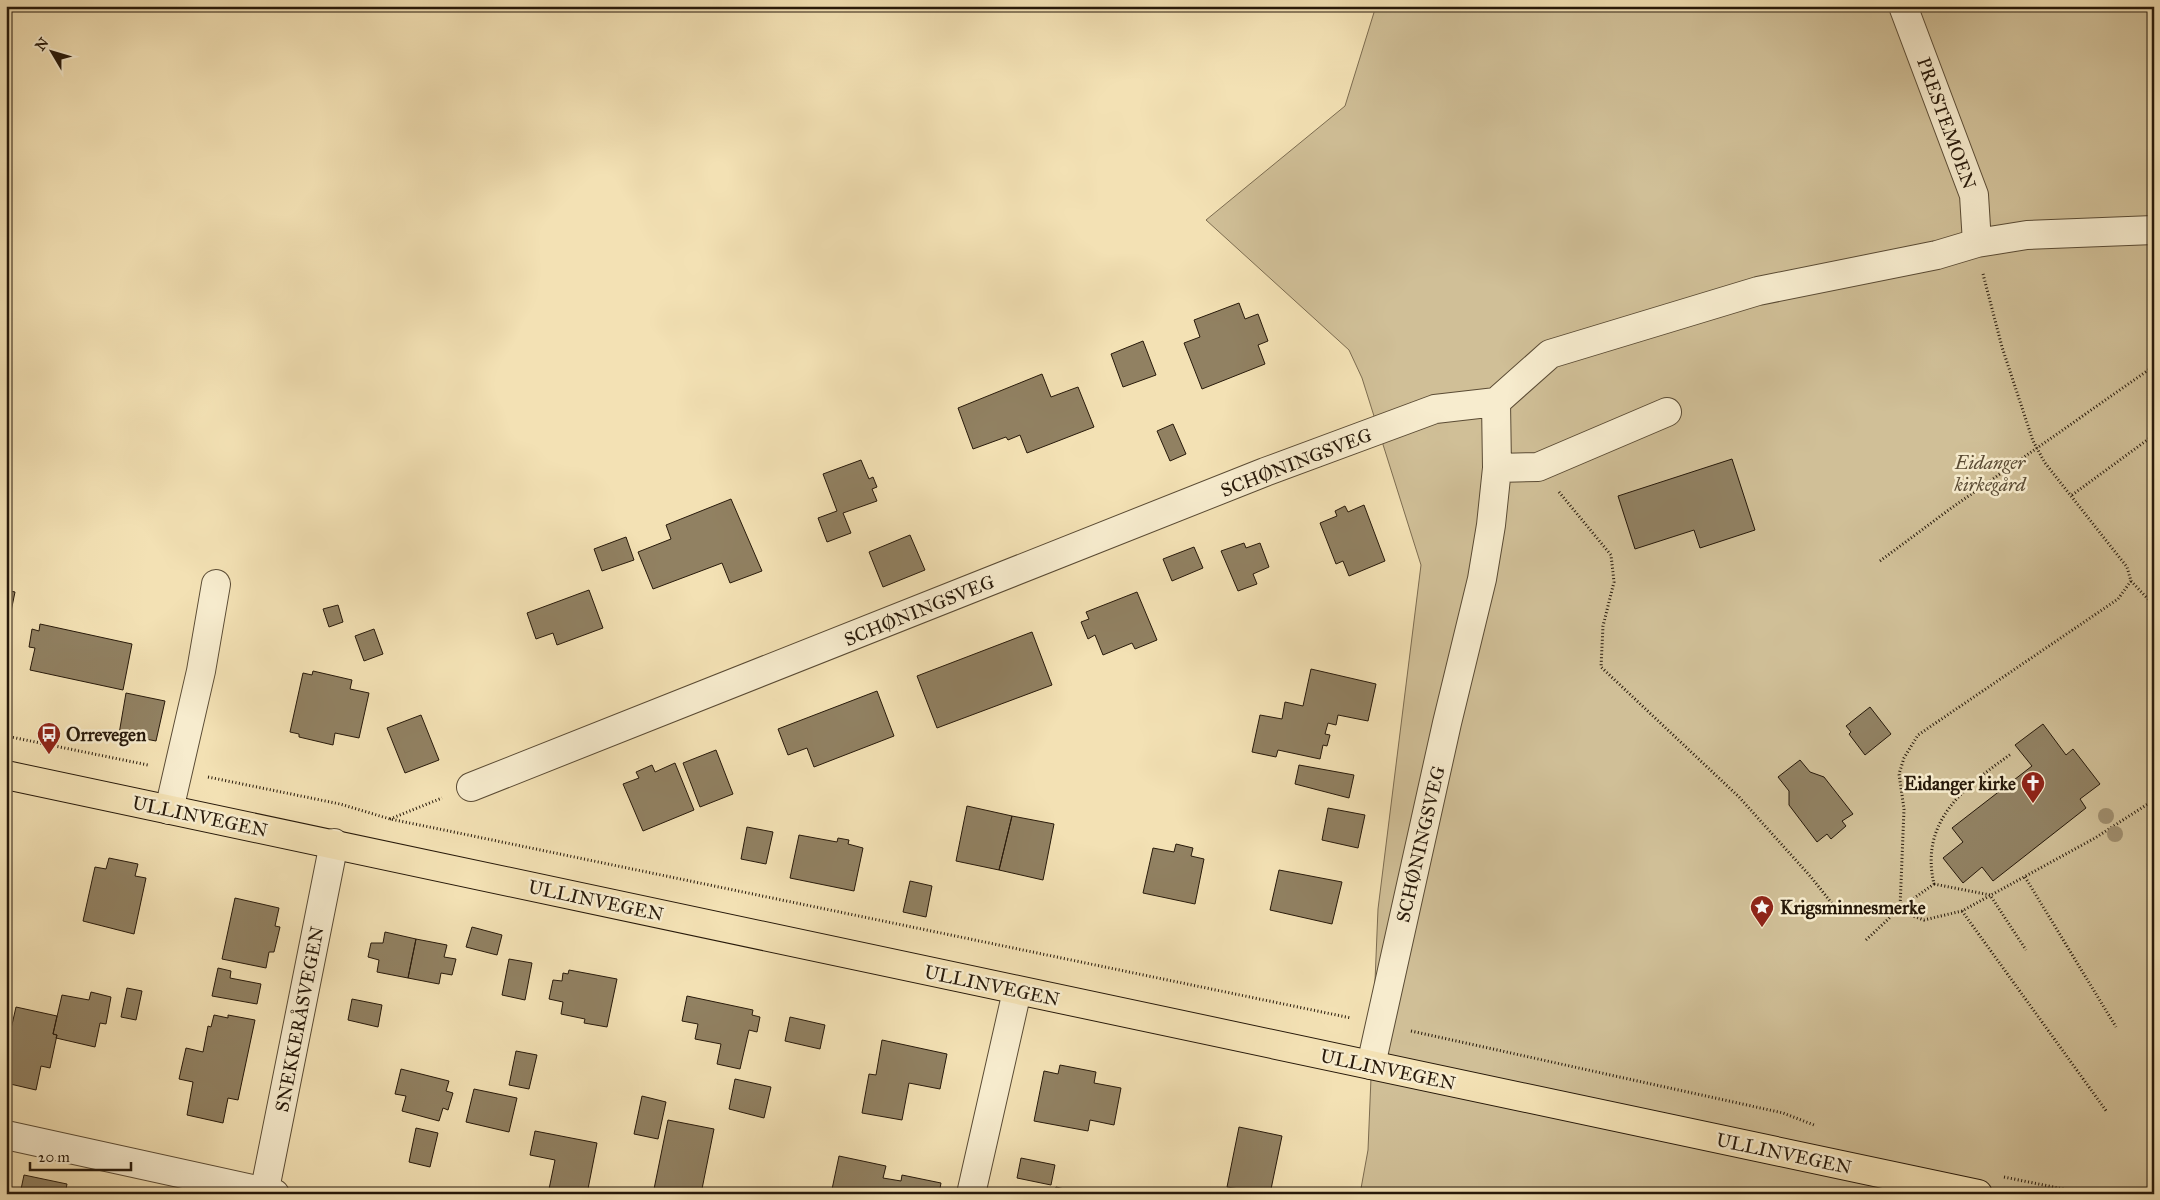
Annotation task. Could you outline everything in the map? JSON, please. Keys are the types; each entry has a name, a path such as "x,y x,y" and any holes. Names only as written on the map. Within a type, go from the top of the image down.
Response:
{"main road":[{"name":"ULLINVEGEN","path":"6,775 334,843 1371,1066 1986,1184"}],"street":[{"name":"PRESTEMOEN","path":"1903,6 1974,195 1977,243"},
{"path":"1496,402 1550,354 1758,291 1937,255 1977,243 2027,235 2154,230"},
{"name":"SCHØNINGSVEG","path":"471,787 1247,480 1417,415 1435,409 1496,402 1497,468 1491,525 1482,579 1444,733 1371,1066"},
{"path":"1497,468 1538,467 1667,412"},
{"path":"169,810 201,671 216,584"},
{"name":"SNEKKERÅSVEGEN","path":"268,1193 334,843"},
{"path":"971,1194 1017,991"},
{"path":"6,1135 268,1193"}],"path":[{"path":"1977,243 1988,299 2037,450 2045,463 2127,567 2131,581 2148,599 2154,610"},
{"path":"1880,561 1950,509 2037,450 2154,366"},
{"path":"2072,495 2154,435"},
{"path":"1538,467 1611,555 1614,582 1604,626 1601,667 1739,797 1811,877 1837,910"},
{"path":"1900,908 1904,809 1900,774 1904,758 1918,736 2118,599 2131,581"},
{"path":"6,736 340,804 390,819 1380,1024 1783,1114 1817,1126"},
{"path":"1934,884 1930,870 1932,852 1943,815 1970,784 2011,754"},
{"path":"390,819 471,787"},
{"path":"1900,908 1910,915 1924,920 1962,911 2095,838 2154,800"},
{"path":"2025,878 2116,1027"},
{"path":"1866,940 1900,908 1934,884 1990,895 2026,950"},
{"path":"1962,911 2107,1112"},
{"path":"1986,1184 2088,1194"}],"green space":[{"name":"Eidanger kirkegård","path":"1376,6 2154,6 2154,1194 1360,1194 1368,1150 1378,909 1421,565 1362,378 1349,350 1206,220 1345,106"}],"building":[{"path":"1239,303 1245,319 1258,314 1268,341 1258,345 1265,364 1202,389 1184,343 1200,337 1194,320"},
{"path":"1143,341 1156,375 1123,387 1111,354"},
{"path":"1042,374 1051,397 1078,387 1094,427 1027,453 1020,435 1008,440 1006,437 973,449 958,408"},
{"path":"1173,424 1186,454 1170,461 1157,431"},
{"path":"1732,459 1755,530 1700,548 1694,530 1635,549 1618,496"},
{"path":"861,460 869,479 873,477 877,487 872,489 877,501 843,513 851,533 827,542 818,518 837,511 823,474"},
{"path":"731,499 762,571 730,583 722,563 653,589 638,552 671,539 666,525"},
{"path":"1364,505 1385,561 1349,576 1343,561 1336,564 1320,523 1337,516 1335,511 1345,506 1348,512"},
{"path":"910,535 925,570 883,587 869,552"},
{"path":"626,537 634,560 602,571 594,549"},
{"path":"1244,543 1246,548 1260,543 1269,567 1253,574 1257,584 1238,591 1221,551"},
{"path":"1194,547 1203,568 1172,581 1163,559"},
{"path":"6,590 15,592 8,626 6,625"},
{"path":"589,590 603,628 557,645 553,633 536,639 527,613"},
{"path":"1137,592 1157,640 1135,649 1132,643 1103,655 1095,635 1088,639 1081,622 1089,619 1086,612"},
{"path":"338,605 343,622 329,627 323,609"},
{"path":"40,624 132,644 123,690 30,670 35,648 29,647 32,629 39,631"},
{"path":"374,629 383,654 364,661 355,636"},
{"path":"1032,632 1052,685 937,728 917,676"},
{"path":"1311,669 1376,684 1368,721 1338,715 1336,725 1328,723 1325,734 1330,735 1327,746 1323,745 1320,759 1278,750 1276,757 1252,752 1260,715 1282,719 1285,702 1303,706"},
{"path":"313,671 352,680 350,689 369,693 359,738 335,733 333,745 299,737 299,734 290,732 303,673 312,675"},
{"path":"877,691 894,736 814,767 807,748 788,755 778,729"},
{"path":"126,693 165,701 156,741 119,734"},
{"path":"1870,707 1891,734 1865,755 1849,734 1851,732 1846,726"},
{"path":"421,715 439,760 405,773 387,728"},
{"name":"Eidanger kirke","path":"2043,724 2066,755 2073,749 2100,784 2080,799 2086,808 1993,881 1982,867 1963,883 1943,858 1963,842 1952,828 2032,766 2015,745"},
{"path":"716,750 733,794 700,807 683,763"},
{"path":"1800,760 1810,772 1824,777 1853,814 1842,821 1846,826 1831,839 1827,834 1817,842 1789,805 1789,791 1778,777"},
{"path":"675,763 694,810 643,831 623,784 639,778 636,772 652,765 655,772"},
{"path":"1299,765 1354,775 1349,798 1295,784"},
{"path":"967,806 1012,816 999,870 956,861"},
{"path":"1328,808 1365,815 1358,848 1322,840"},
{"path":"1012,816 1054,824 1043,880 999,870"},
{"path":"747,827 773,832 766,864 741,859"},
{"path":"799,835 837,842 838,838 849,840 848,844 863,848 854,891 790,878"},
{"path":"1176,844 1193,848 1191,856 1204,859 1195,904 1143,893 1153,848 1174,852"},
{"path":"109,858 138,864 135,876 146,878 134,934 83,921 95,867 106,869"},
{"path":"1279,870 1342,882 1332,924 1270,910"},
{"path":"910,881 932,886 926,917 903,912"},
{"path":"235,898 279,908 275,926 280,927 274,952 269,952 266,968 222,959"},
{"path":"472,927 502,935 497,955 466,947"},
{"path":"385,932 416,939 408,978 377,972 379,960 368,957 371,943 383,943"},
{"path":"416,939 447,945 444,957 456,959 452,975 441,973 439,984 408,978"},
{"path":"509,959 532,963 525,1000 502,995"},
{"path":"218,968 231,971 230,978 261,984 257,1004 212,996"},
{"path":"569,970 617,979 607,1027 584,1023 585,1019 561,1014 563,1002 549,999 553,980 562,981 563,973 568,974"},
{"path":"127,988 142,991 136,1020 121,1017"},
{"path":"91,992 111,997 106,1024 100,1023 95,1047 56,1038 57,1035 53,1034 62,995 89,1000"},
{"path":"687,996 753,1010 752,1015 760,1017 757,1032 749,1030 740,1069 717,1064 721,1044 695,1039 698,1024 682,1021"},
{"path":"352,999 382,1005 378,1027 348,1020"},
{"path":"16,1007 57,1016 53,1034 57,1035 50,1068 41,1066 36,1090 6,1083 6,1051"},
{"path":"214,1015 228,1018 228,1015 255,1020 238,1100 228,1098 223,1123 187,1115 193,1082 179,1079 186,1048 203,1052 208,1026 211,1027"},
{"path":"790,1017 825,1025 820,1049 785,1041"},
{"path":"882,1040 947,1054 940,1089 909,1083 902,1120 862,1113 869,1074 876,1075"},
{"path":"516,1051 537,1055 529,1089 509,1085"},
{"path":"1060,1065 1096,1072 1094,1083 1121,1088 1114,1125 1090,1120 1088,1131 1034,1121 1044,1071 1058,1074"},
{"path":"401,1069 449,1081 446,1091 453,1093 448,1110 443,1108 439,1121 402,1111 406,1096 395,1094"},
{"path":"735,1079 771,1087 764,1118 729,1109"},
{"path":"474,1089 517,1098 509,1132 466,1122"},
{"path":"642,1096 666,1102 658,1139 634,1134"},
{"path":"668,1120 714,1129 701,1194 653,1194"},
{"path":"1239,1127 1282,1136 1270,1194 1227,1187"},
{"path":"416,1128 438,1133 430,1167 409,1162"},
{"path":"535,1131 597,1143 587,1194 548,1194 555,1160 530,1155"},
{"path":"839,1156 886,1166 883,1178 901,1181 902,1175 941,1183 939,1194 831,1194"},
{"path":"1021,1158 1055,1165 1051,1185 1017,1178"},
{"path":"24,1175 67,1184 65,1194 20,1194"},
{"path":"1056,1187 1085,1194 1054,1194"}],"place":[{"name":"Orrevegen","path":"49,755"},
{"name":"Eidanger kirke","path":"2033,804"},
{"name":"Krigsminnesmerke","path":"1762,928"}]}
